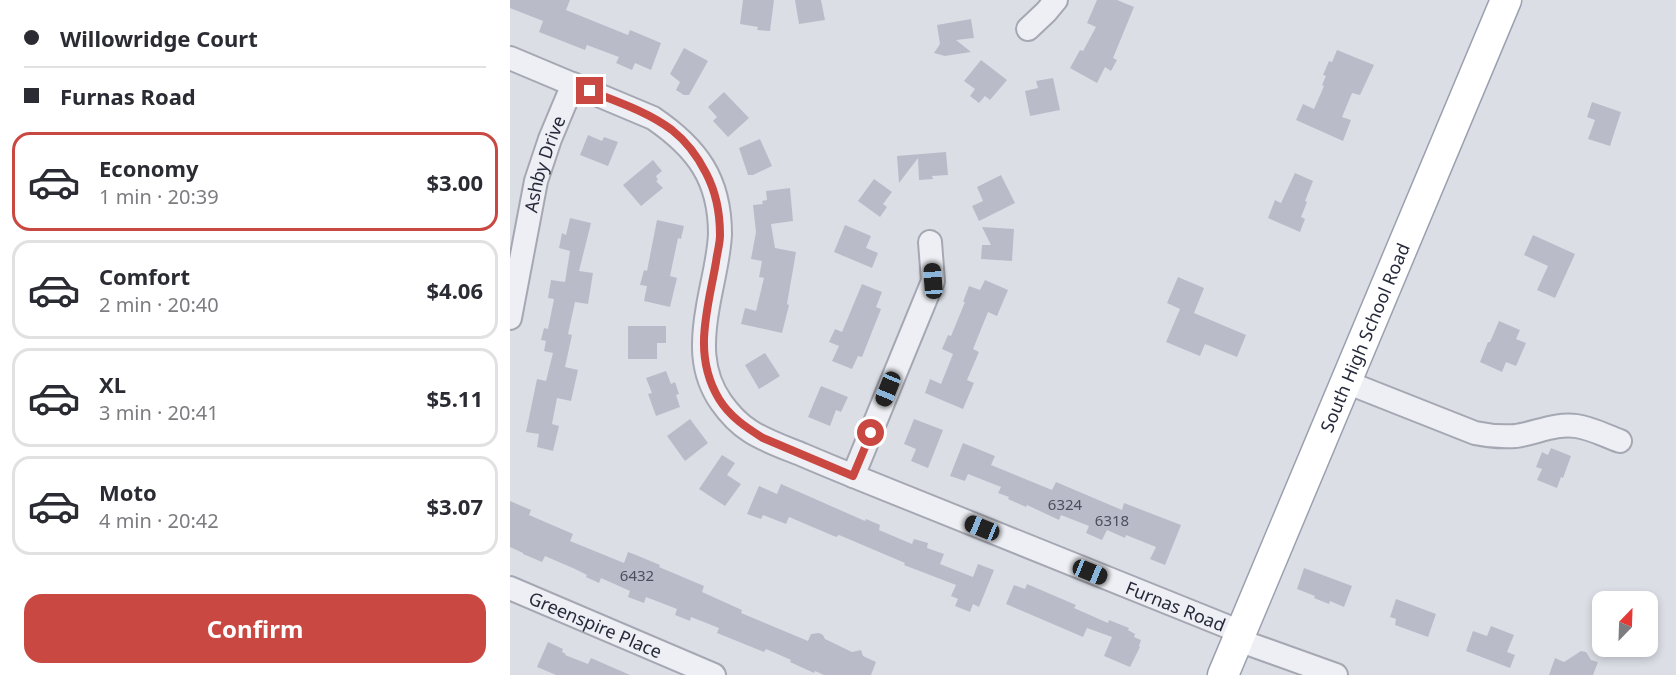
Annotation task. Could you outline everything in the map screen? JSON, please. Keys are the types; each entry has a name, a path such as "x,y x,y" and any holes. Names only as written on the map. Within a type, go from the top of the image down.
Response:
{"main road":[{"name":"South High School Road","path":"1223,675 1506,0"}],"street":[{"path":"1028,29 1056,0"},
{"name":"Furnas Road","path":"510,58 642,112 674,132 692,149 700,161 710,180 718,208 720,236 704,331 704,352 710,381 720,400 729,412 750,431 853,476 1336,675"},
{"name":"Ashby Drive","path":"510,318 536,181 573,84"},
{"path":"853,476 933,281 930,242"},
{"path":"1346,382 1481,434 1516,436 1556,427 1576,426 1620,441"},
{"name":"Greenspire Place","path":"510,588 714,675"}],"building":[{"path":"510,0 570,0 566,10 628,35 630,30 661,43 651,70 635,63 632,70 616,63 619,57 587,45 585,50 539,32 543,21 510,8"},
{"path":"743,0 774,0 770,31 757,30 758,27 740,24"},
{"path":"795,0 821,0 825,20 799,24"},
{"path":"1097,0 1117,0 1134,7 1113,58 1117,60 1111,71 1105,67 1097,83 1070,68 1080,50 1083,51 1096,27 1087,23"},
{"path":"971,19 974,38 956,40 971,52 945,56 934,53 940,44 937,25"},
{"path":"684,48 708,61 689,95 676,90 680,82 670,74"},
{"path":"1337,50 1374,65 1360,95 1352,93 1342,117 1351,120 1343,141 1296,120 1303,104 1314,109 1324,86 1322,85 1326,76 1323,75"},
{"path":"981,60 1007,80 990,100 985,96 979,103 970,96 975,89 964,81"},
{"path":"1053,78 1060,110 1030,116 1025,91 1038,88 1036,81"},
{"path":"724,92 749,118 728,137 713,121 717,117 708,107"},
{"path":"1592,102 1621,112 1610,146 1588,139 1595,120 1587,117"},
{"path":"588,135 602,141 604,137 618,142 608,166 580,155"},
{"path":"760,139 772,166 748,175 739,148"},
{"path":"946,152 948,175 919,180 918,158 899,183 897,156"},
{"path":"653,160 662,171 656,176 658,180 656,181 663,188 641,206 623,185"},
{"path":"1295,173 1313,181 1305,201 1307,202 1301,217 1305,219 1300,232 1268,218 1275,200 1281,203"},
{"path":"1001,175 1015,203 979,221 972,206 983,201 977,187"},
{"path":"874,179 892,192 883,204 887,207 880,217 858,201"},
{"path":"790,188 793,221 771,224 775,248 796,252 787,304 789,305 782,333 741,324 745,308 756,311 764,278 759,277 762,261 751,259 756,232 753,205 763,204 762,201 767,200 766,191"},
{"path":"570,218 591,223 579,271 593,273 588,304 575,302 568,334 572,335 565,367 578,370 571,401 557,398 552,424 559,426 553,451 537,447 539,434 526,432 537,379 546,381 553,353 544,351 546,341 541,340 544,328 548,329 554,299 548,298 551,280 565,282 570,251 559,248 562,233 566,235"},
{"path":"657,220 684,226 681,239 678,238 670,276 677,278 670,307 644,301 647,286 640,285 644,270 647,271"},
{"path":"845,225 871,236 866,248 878,253 872,268 834,252"},
{"path":"982,227 1014,229 1012,261 981,259 982,245 991,245"},
{"path":"1533,235 1575,254 1555,298 1537,290 1548,266 1524,255"},
{"path":"1178,277 1204,288 1194,313 1246,335 1237,357 1205,344 1200,356 1166,342 1180,309 1167,303"},
{"path":"985,280 1008,290 997,316 988,312 973,349 979,352 967,380 974,383 963,409 925,393 930,379 941,384 953,354 942,349 948,335 951,336 969,286 980,290"},
{"path":"862,284 882,292 876,307 881,309 862,357 858,356 852,369 832,361 839,346 829,342 835,329 842,332"},
{"path":"1499,321 1520,330 1516,339 1526,343 1516,366 1506,362 1502,372 1480,362"},
{"path":"628,326 666,326 666,343 657,343 657,359 628,359"},
{"path":"765,353 780,376 759,389 745,365"},
{"path":"666,371 671,384 675,382 680,407 656,416 648,394 652,393 646,378"},
{"path":"821,386 848,397 841,412 836,410 830,426 808,417"},
{"path":"690,419 708,443 685,461 667,436"},
{"path":"914,419 943,430 928,468 911,461 916,449 904,444"},
{"path":"963,443 995,456 991,465 1052,490 1056,482 1122,510 1124,503 1181,525 1165,565 1150,559 1156,547 1107,530 1102,540 1086,533 1089,526 1061,515 1059,520 1008,499 1009,497 998,493 1001,487 968,474 965,481 950,476"},
{"path":"1551,448 1571,456 1557,488 1537,480 1542,469 1536,467 1542,452 1548,455"},
{"path":"722,455 735,463 727,475 741,484 725,506 699,489"},
{"path":"781,484 865,521 866,519 880,525 879,530 912,544 914,539 928,543 927,548 944,554 940,564 973,577 978,564 994,570 979,607 973,604 970,612 955,606 958,599 951,596 956,585 904,565 905,563 839,535 836,537 789,517 786,524 763,515 761,519 747,514 759,486 777,494"},
{"path":"510,501 531,510 529,515 573,534 570,541 624,563 628,552 660,565 659,567 704,586 702,592 742,610 741,613 808,641 811,634 819,633 825,639 852,652 861,650 863,656 876,662 871,675 824,675 815,671 814,673 766,649 764,652 717,633 719,628 691,617 690,621 675,615 677,609 646,597 644,603 628,597 630,591 601,578 599,583 545,556 542,562 523,554 510,547"},
{"path":"1304,568 1352,586 1344,607 1330,601 1329,604 1297,589"},
{"path":"1027,584 1076,605 1074,608 1108,623 1109,620 1129,628 1128,630 1135,634 1134,637 1141,640 1130,667 1104,656 1112,637 1087,628 1083,637 1006,604 1014,585 1025,589"},
{"path":"1396,599 1436,614 1428,637 1395,625 1396,619 1390,617"},
{"path":"1491,626 1514,635 1507,652 1515,655 1510,668 1466,651 1473,631 1487,636"},
{"path":"548,642 563,649 562,652 565,655 588,664 591,658 630,675 556,675 537,667"},
{"path":"1581,651 1586,652 1591,660 1598,662 1593,675 1549,675 1555,658 1564,662"}],"route":[{"path":"590,91 654,118 674,132 692,149 710,180 719,215 720,236 703,338 704,352 710,381 729,412 750,431 763,438 853,476 871,433"}]}
